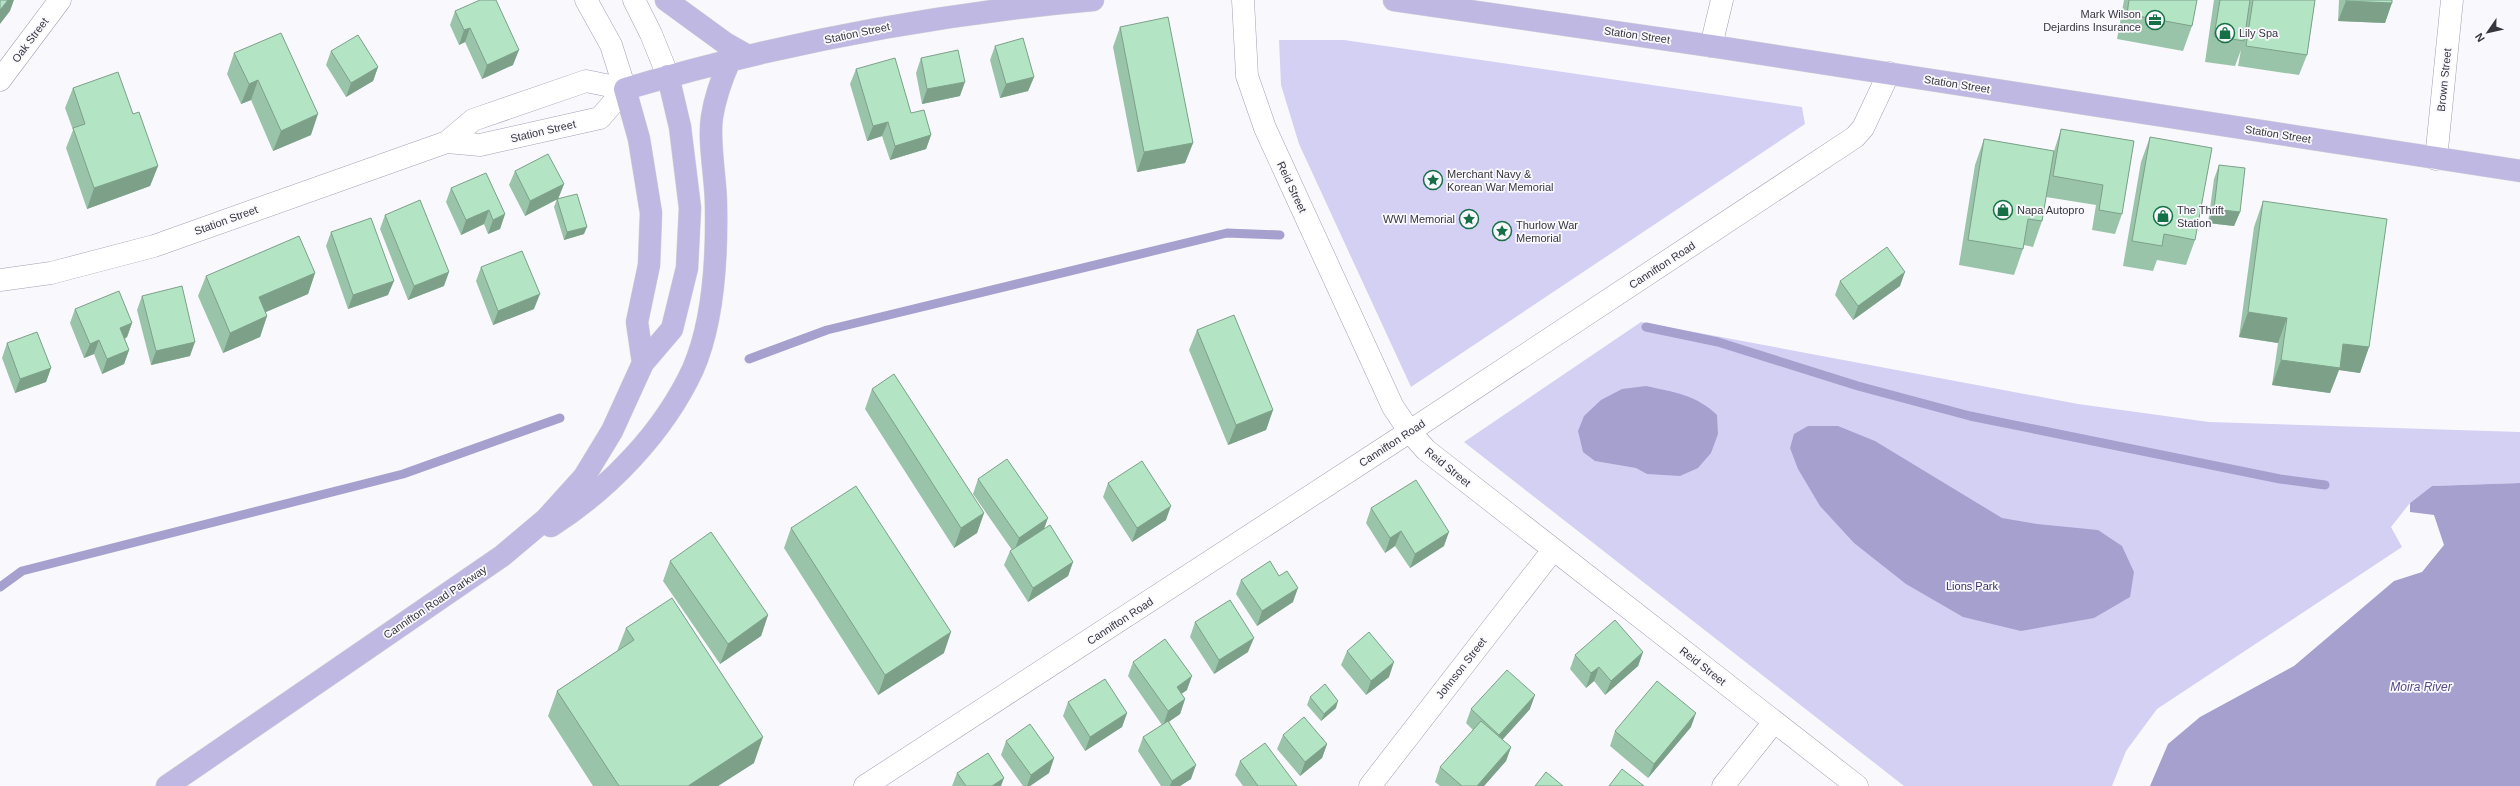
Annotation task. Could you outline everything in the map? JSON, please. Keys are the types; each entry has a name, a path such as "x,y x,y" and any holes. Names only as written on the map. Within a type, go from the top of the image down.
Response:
{"main road":[{"path":"502,556 572,512 622,468 662,422 693,368 705,328 714,271 716,204 711,118 720,82 739,58 725,43 666,0"},
{"name":"Station Street","path":"625,89 668,76 739,58 892,25 1088,0"},
{"name":"Station Street","path":"1394,0 1712,46 2520,171"},
{"name":"Cannifton Road Parkway","path":"167,786 502,556 546,519 584,477 612,431 643,363 672,329 687,268 690,208 680,127 668,76"},
{"path":"625,89 639,139 651,213 649,265 637,322 643,363"}],"street":[{"name":"Oak Street","path":"0,80 60,0"},
{"path":"586,0 612,45 625,89"},
{"path":"634,0 651,34 668,76"},
{"name":"Reid Street","path":"1243,0 1247,76 1265,128 1393,407 1410,432 1426,450 1857,786"},
{"path":"1712,46 1722,0"},
{"name":"Brown Street","path":"2436,159 2452,0"},
{"name":"Cannifton Road","path":"865,786 1410,432 1855,138 1863,128 1889,73"},
{"name":"Station Street","path":"0,280 50,273 154,246 447,142 473,120 586,81 625,89 600,118 480,145 447,142"},
{"name":"Johnson Street","path":"1370,786 1553,550"},
{"path":"1723,786 1774,722"}],"green space":[{"path":"1279,40 1344,40 1802,107 1805,124 1411,387 1299,144 1281,85"},
{"name":"Lions Park","path":"1641,322 2078,404 2209,422 2520,432 2520,483 2432,486 2410,503 2391,527 2402,547 2157,709 2126,751 2112,786 1904,786 1464,442"}],"water":[{"path":"1646,386 1684,395 1701,403 1717,415 1718,434 1711,453 1698,468 1680,476 1647,474 1636,468 1595,461 1583,452 1578,431 1584,416 1601,400 1622,389"},
{"path":"1808,426 1838,426 1875,441 2002,518 2037,524 2098,530 2122,546 2134,572 2130,597 2094,618 2021,631 1963,617 1906,584 1854,543 1820,506 1798,469 1790,448 1794,434"},
{"name":"Moira River","path":"2520,483 2520,786 2150,786 2168,744 2200,717 2294,666 2394,581 2422,572 2444,545 2434,515 2410,512 2410,503 2432,486"}],"building":[{"path":"0,0 8,0 0,10"},
{"path":"480,0 496,0 519,50 487,65 470,28 464,30 455,11"},
{"path":"2129,0 2197,0 2192,26 2127,14"},
{"path":"2220,0 2250,0 2244,41 2214,36"},
{"path":"2253,0 2315,0 2307,55 2246,46"},
{"path":"2392,0 2392,3 2346,1"},
{"path":"1168,17 1193,143 1144,152 1120,27"},
{"path":"281,33 318,114 281,131 258,80 249,84 234,53"},
{"path":"358,35 378,67 351,83 331,51"},
{"path":"1023,38 1034,77 1006,84 995,46"},
{"path":"958,50 965,82 927,89 921,58"},
{"path":"895,58 911,113 924,110 931,135 895,146 888,122 873,126 856,69"},
{"path":"118,72 133,114 139,112 158,166 94,188 73,128 85,124 73,88"},
{"path":"2061,129 2134,141 2122,214 2099,210 2103,185 2053,176"},
{"name":"The Thrift Station","path":"2150,137 2212,148 2195,240 2164,234 2162,246 2132,241"},
{"name":"Napa Autopro","path":"1984,139 2054,151 2042,221 2028,219 2023,249 1968,240"},
{"path":"548,154 564,184 530,201 515,171"},
{"path":"2219,165 2245,168 2240,212 2214,209"},
{"path":"486,173 505,214 493,220 489,210 466,220 451,188"},
{"path":"577,194 587,227 567,232 557,199"},
{"path":"420,200 449,272 414,286 385,215"},
{"path":"2263,201 2387,219 2369,347 2343,344 2340,368 2281,360 2287,318 2248,312"},
{"path":"371,218 394,281 353,295 331,232"},
{"path":"299,236 315,273 259,297 267,316 230,333 206,276"},
{"path":"1887,247 1905,272 1858,306 1840,281"},
{"path":"522,251 540,294 498,311 481,267"},
{"path":"182,286 195,342 156,351 142,296"},
{"path":"119,291 132,323 120,328 129,350 107,359 99,340 90,344 75,309"},
{"path":"1234,315 1273,410 1236,425 1197,330"},
{"path":"37,332 51,368 20,379 7,343"},
{"path":"894,374 984,513 961,528 872,389"},
{"path":"1007,459 1048,518 1019,538 978,479"},
{"path":"1142,461 1171,506 1137,528 1108,483"},
{"path":"1416,480 1449,532 1415,554 1401,531 1390,538 1371,508"},
{"path":"856,486 951,632 885,675 791,528"},
{"path":"1050,525 1073,562 1033,588 1010,551"},
{"path":"711,532 768,615 728,644 670,561"},
{"path":"1270,561 1279,576 1287,571 1298,588 1262,611 1241,580"},
{"path":"672,598 763,737 688,786 619,786 557,691 634,640 626,628"},
{"path":"1230,600 1254,638 1219,660 1195,622"},
{"path":"1615,620 1643,652 1611,681 1599,667 1591,673 1575,655"},
{"path":"1369,632 1394,662 1371,681 1347,651"},
{"path":"1165,639 1192,676 1177,687 1185,699 1168,711 1133,662"},
{"path":"1507,670 1535,695 1499,735 1471,709"},
{"path":"1105,679 1127,713 1090,737 1068,702"},
{"path":"1657,681 1696,713 1654,764 1615,731"},
{"path":"1325,684 1338,701 1324,714 1310,697"},
{"path":"1304,717 1327,744 1305,762 1283,735"},
{"path":"1168,721 1196,765 1172,781 1143,737"},
{"path":"1481,721 1511,747 1477,786 1462,786 1440,767"},
{"path":"1030,724 1054,758 1031,775 1006,741"},
{"path":"1265,743 1297,786 1258,786 1240,761"},
{"path":"988,753 1004,778 992,786 966,786 957,773"},
{"path":"1622,769 1644,786 1609,786"},
{"path":"1546,772 1563,786 1535,786"}],"waterway":[{"path":"749,359 827,330 1227,233 1280,235"},
{"path":"1646,327 1718,342 1858,386 1970,416 2280,479 2325,485"},
{"path":"0,587 22,571 403,474 560,418"}],"place":[{"name":"Mark Wilson Dejardins Insurance","path":"2155,20"},
{"name":"Lily Spa","path":"2225,33"},
{"name":"Merchant Navy & Korean War Memorial","path":"1433,180"},
{"name":"Napa Autopro","path":"2003,210"},
{"name":"The Thrift Station","path":"2163,216"},
{"name":"WWI Memorial","path":"1469,219"},
{"name":"Thurlow War Memorial","path":"1502,231"}]}
